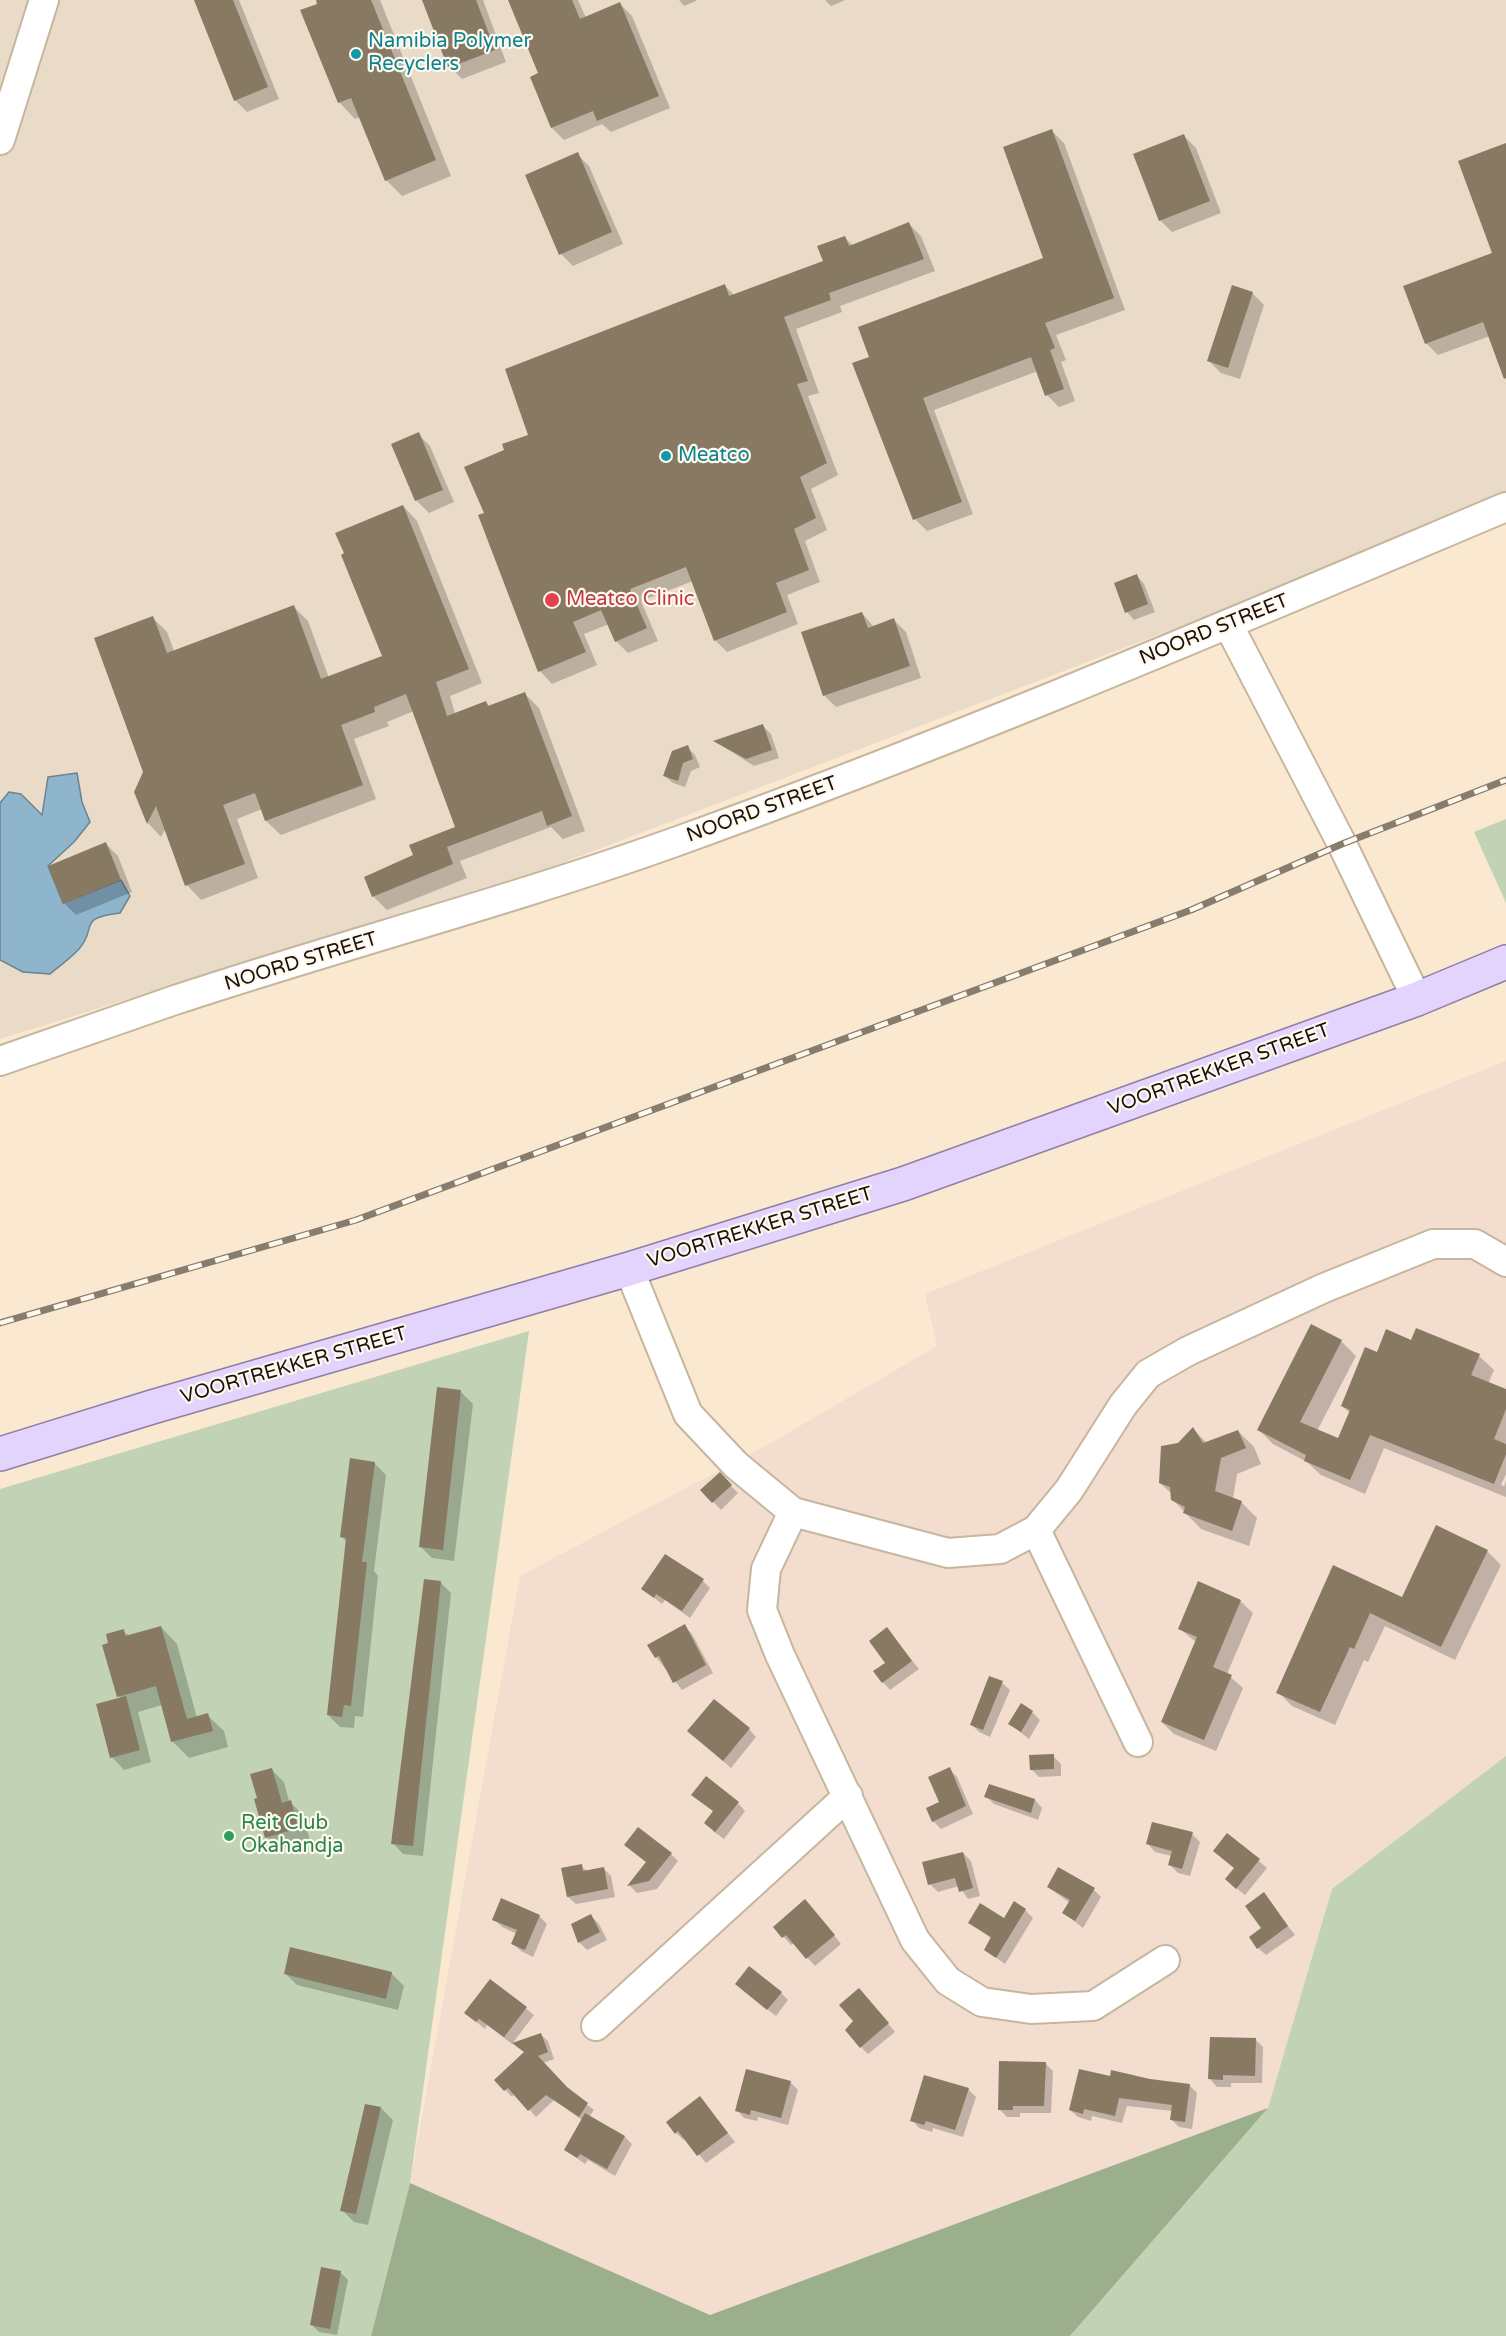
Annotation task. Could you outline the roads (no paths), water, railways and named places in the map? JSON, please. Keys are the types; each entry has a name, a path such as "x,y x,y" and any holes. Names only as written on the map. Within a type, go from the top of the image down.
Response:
{"main road":[{"name":"VOORTREKKER STREET","path":"0,1454 152,1407 629,1269 903,1184 1417,999 1506,962"}],"street":[{"path":"0,140 44,0"},
{"name":"NOORD STREET","path":"0,1061 177,1000 497,903 678,841 858,774 1228,624 1506,507"},
{"path":"1228,624 1347,854 1417,999"},
{"path":"629,1269 688,1414 736,1465 793,1512 948,1553 1000,1549 1036,1530 1069,1490 1122,1405 1148,1374 1188,1351 1324,1288 1433,1244 1475,1244 1506,1262"},
{"path":"793,1512 766,1569 762,1611 780,1655 915,1940 948,1980 982,2002 1031,2009 1093,2006 1165,1960"},
{"path":"1036,1530 1138,1742"},
{"path":"596,2026 848,1796"}],"water":[{"path":"77,773 82,802 90,822 74,842 48,866 63,903 121,880 130,896 120,913 106,915 93,921 79,949 50,974 23,972 0,960 0,803 9,792 21,794 42,815 48,777"}],"railway":[{"path":"0,1323 356,1220 1191,910 1342,844 1506,780"}],"place":[{"name":"Namibia Polymer Recyclers","path":"356,54"},
{"name":"Meatco","path":"666,456"},
{"name":"Meatco Clinic","path":"552,600"},
{"name":"Reit Club Okahandja","path":"229,1836"}]}
